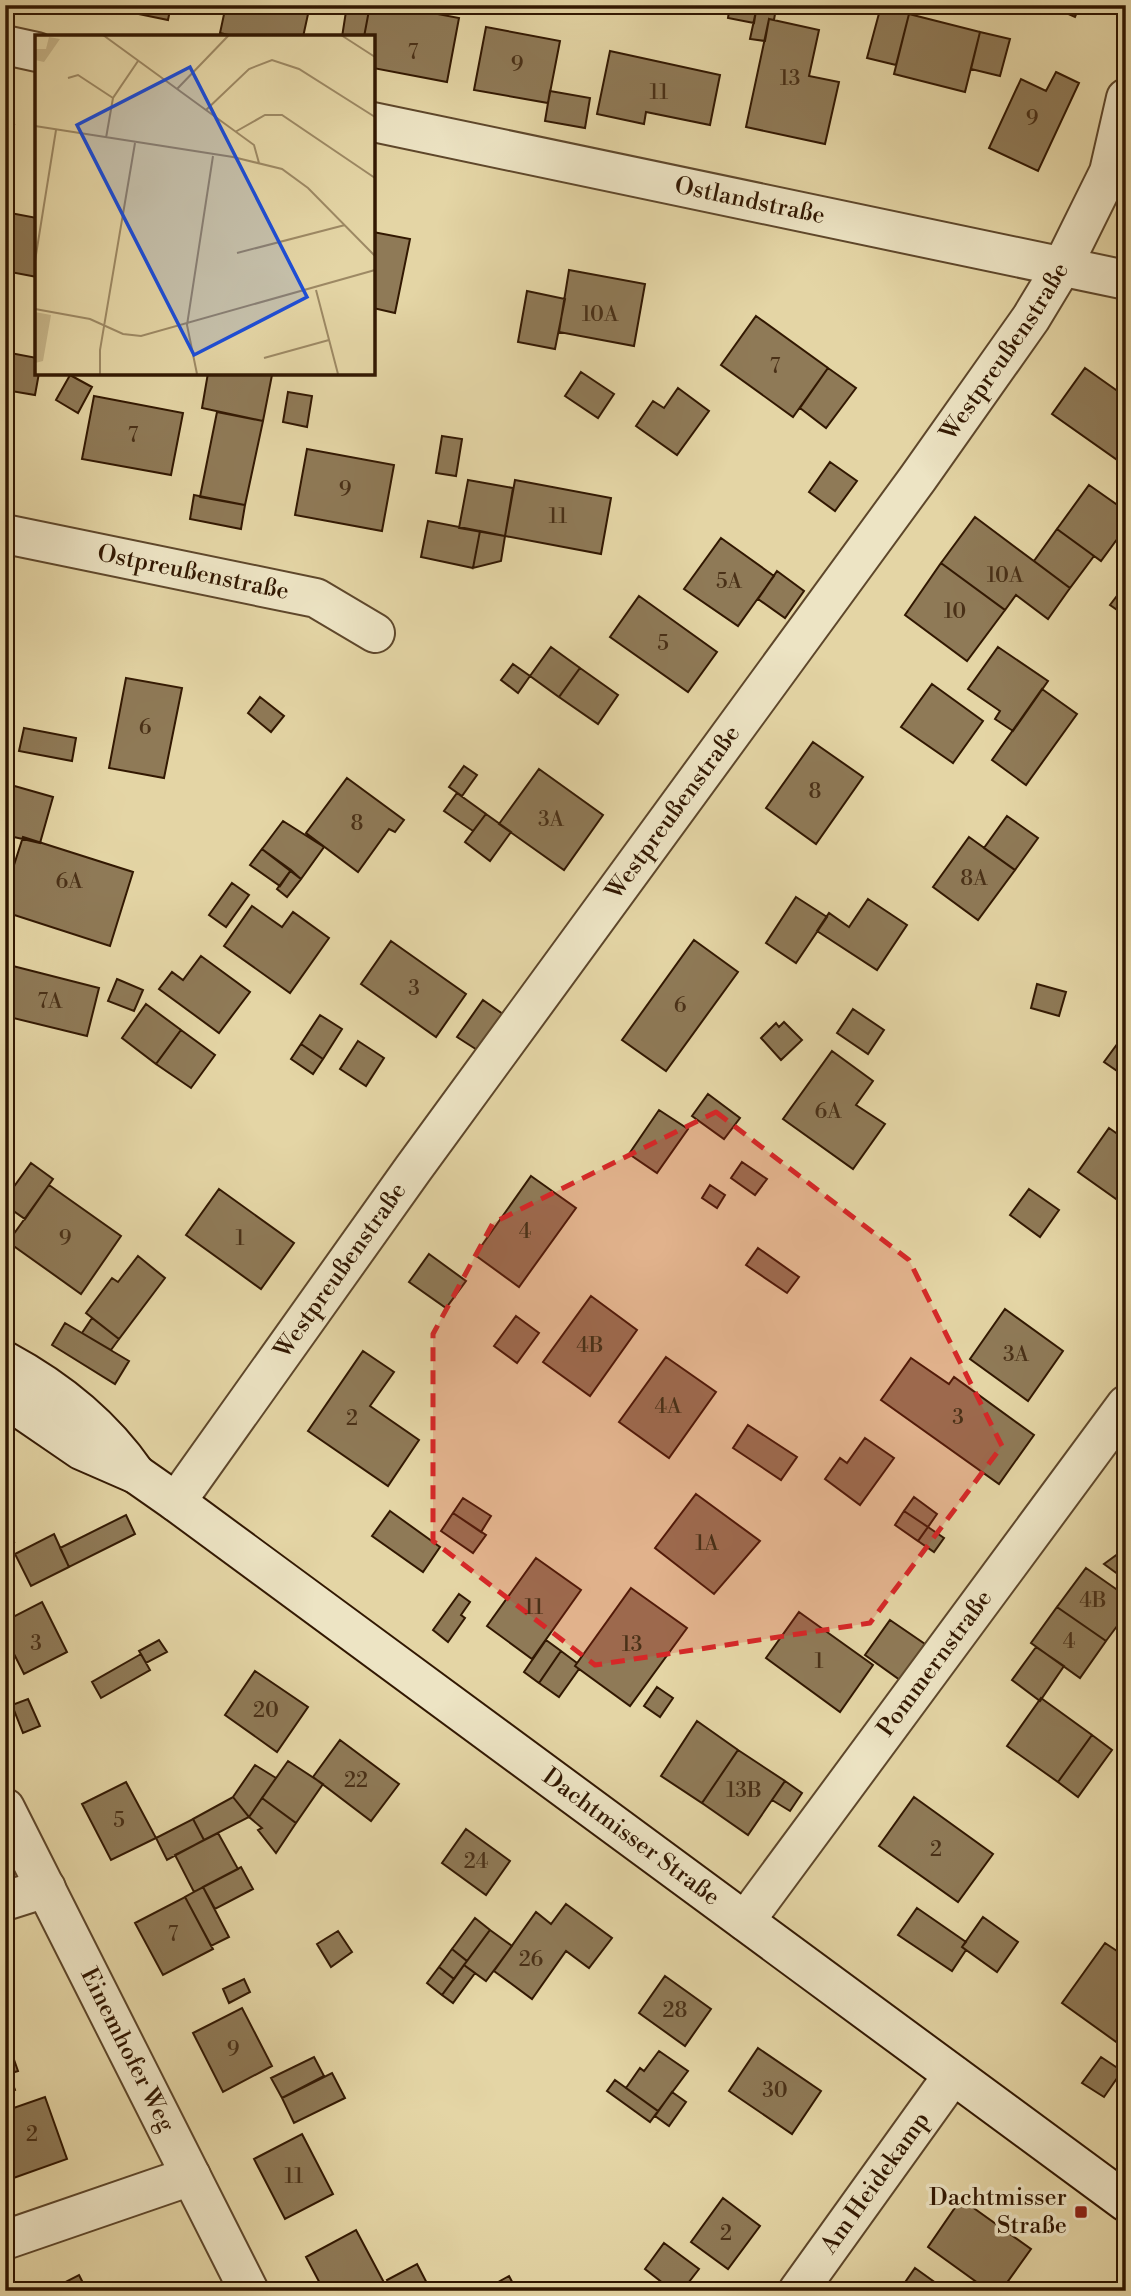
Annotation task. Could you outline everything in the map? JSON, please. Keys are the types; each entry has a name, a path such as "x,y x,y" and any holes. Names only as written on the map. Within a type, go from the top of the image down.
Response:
{"street":[{"path":"5,45 35,51"},
{"name":"Westpreußenstraße","path":"176,1502 413,1169 918,478 1031,318 1063,265 1109,172 1126,98"},
{"name":"Ostlandstraße","path":"374,122 1126,280"},
{"name":"Ostpreußenstraße","path":"5,534 316,598 375,633"},
{"name":"Dachtmisser Straße","path":"5,1361 41,1383 102,1430 136,1474"},
{"name":"Dachtmisser Straße","path":"5,1398 81,1450 136,1474 176,1502 1126,2202"},
{"name":"Pommernstraße","path":"745,1922 1126,1405"},
{"name":"Einemhofer Weg","path":"5,1808 249,2291"},
{"path":"5,1901 46,1888"},
{"name":"Am Heidekamp","path":"798,2291 953,2075"},
{"path":"5,2240 191,2176"}],"highlighted area":[{"path":"716,1112 909,1260 1002,1446 870,1623 595,1665 433,1541 433,1334 493,1223"}],"building":[{"path":"109,5 171,5 168,20 109,8"},
{"path":"188,5 210,5 209,11"},
{"path":"226,5 310,5 303,35 220,33"},
{"path":"347,5 370,5 364,35 342,35"},
{"path":"370,5 390,5 459,18 447,82 374,68 374,35 364,35"},
{"path":"730,5 757,5 754,23 728,18"},
{"path":"757,5 777,5 775,14 756,11"},
{"path":"953,5 988,5 987,11"},
{"path":"1048,5 1080,5 1075,17"},
{"path":"881,6 909,14 896,65 867,58"},
{"path":"756,11 775,14 774,20 769,19 765,41 750,39"},
{"path":"909,14 980,32 965,92 894,74"},
{"path":"769,19 819,30 809,76 839,82 825,144 746,127"},
{"path":"486,27 560,41 548,103 474,90"},
{"path":"980,32 1010,39 1000,76 971,69"},
{"path":"610,51 720,75 710,125 646,112 644,124 597,114"},
{"path":"1056,72 1079,83 1038,171 989,148 1021,79 1046,91"},
{"path":"550,91 590,98 585,128 545,121"},
{"path":"5,124 14,125 5,168"},
{"path":"5,212 35,218 35,277 5,271"},
{"path":"374,232 410,239 395,313 374,308"},
{"path":"569,270 645,284 634,346 559,332"},
{"path":"527,291 565,299 555,349 518,342"},
{"path":"756,316 828,368 793,417 721,365"},
{"path":"5,352 35,358 35,374 39,374 35,395 5,390"},
{"path":"828,368 856,388 826,428 800,408"},
{"path":"1085,368 1126,397 1126,460 1123,464 1052,414"},
{"path":"581,372 614,394 598,418 565,396"},
{"path":"208,374 272,375 263,421 202,408"},
{"path":"70,375 92,387 78,413 56,400"},
{"path":"678,388 709,411 677,455 636,426 653,401 664,408"},
{"path":"288,392 312,396 307,427 283,422"},
{"path":"94,396 183,413 171,475 82,459"},
{"path":"217,412 263,421 245,505 200,497"},
{"path":"442,436 462,439 456,476 436,473"},
{"path":"5,447 10,448 6,481 5,481"},
{"path":"307,449 394,465 382,531 295,515"},
{"path":"830,462 857,481 835,511 809,492"},
{"path":"468,480 513,488 505,536 459,528"},
{"path":"515,480 611,498 601,554 505,536"},
{"path":"1089,485 1126,511 1126,527 1101,561 1057,529"},
{"path":"194,495 245,505 241,529 190,519"},
{"path":"975,517 1070,588 1048,619 1016,595 1005,610 941,563"},
{"path":"428,521 480,531 473,568 421,557"},
{"path":"1057,529 1094,556 1070,588 1034,561"},
{"path":"480,531 505,536 501,561 473,568"},
{"path":"721,538 774,576 738,626 684,589"},
{"path":"941,563 1005,610 967,661 905,615"},
{"path":"777,571 804,591 785,618 758,599"},
{"path":"1126,584 1126,616 1110,605"},
{"path":"639,596 717,652 688,692 610,637"},
{"path":"551,647 580,668 559,697 530,676"},
{"path":"998,647 1048,681 1013,731 995,719 1000,711 968,689"},
{"path":"513,664 530,676 518,693 501,680"},
{"path":"580,668 618,695 598,724 559,697"},
{"path":"126,678 182,688 164,778 109,768"},
{"path":"932,684 983,721 953,763 901,727"},
{"path":"1042,689 1077,714 1026,785 992,760"},
{"path":"260,697 284,716 271,732 248,713"},
{"path":"24,728 76,738 72,761 19,751"},
{"path":"813,742 863,777 816,844 766,808"},
{"path":"464,766 477,775 462,796 449,787"},
{"path":"539,769 603,815 564,870 499,824"},
{"path":"347,778 404,820 395,832 389,829 358,872 306,833"},
{"path":"11,785 53,797 40,843 5,835 5,803"},
{"path":"457,793 486,814 473,831 444,811"},
{"path":"486,814 511,832 490,861 465,842"},
{"path":"1007,816 1038,838 1015,870 984,848"},
{"path":"283,821 324,847 301,879 262,849"},
{"path":"23,837 133,872 110,946 5,912 5,893"},
{"path":"969,837 1015,870 978,920 933,887"},
{"path":"262,849 291,870 280,886 250,865"},
{"path":"291,870 301,879 287,897 277,889"},
{"path":"232,883 249,895 226,927 209,915"},
{"path":"796,897 827,917 796,963 766,943"},
{"path":"868,899 907,925 877,970 817,931 829,913 849,927"},
{"path":"252,906 282,927 293,912 329,938 290,993 224,946"},
{"path":"694,940 738,972 666,1071 622,1040"},
{"path":"391,941 466,994 436,1037 361,984"},
{"path":"201,956 250,992 219,1033 159,989 172,972 183,980"},
{"path":"5,964 99,988 87,1036 5,1016"},
{"path":"117,979 143,990 134,1011 108,1001"},
{"path":"1037,984 1066,992 1059,1016 1031,1008"},
{"path":"483,1000 510,1019 485,1055 457,1037"},
{"path":"146,1004 181,1030 156,1064 122,1038"},
{"path":"853,1009 884,1030 868,1054 837,1033"},
{"path":"320,1015 342,1029 323,1059 301,1044"},
{"path":"784,1022 802,1040 781,1060 761,1038 776,1023 779,1027"},
{"path":"181,1030 215,1055 191,1088 156,1064"},
{"path":"1126,1032 1126,1077 1104,1062"},
{"path":"358,1041 384,1058 366,1086 340,1069"},
{"path":"301,1044 323,1059 313,1074 291,1059"},
{"path":"832,1051 873,1081 856,1105 885,1124 853,1169 783,1119"},
{"path":"708,1094 740,1118 724,1139 692,1116"},
{"path":"659,1110 688,1129 657,1173 629,1154"},
{"path":"1109,1128 1126,1140 1126,1206 1078,1172"},
{"path":"742,1162 767,1179 755,1195 731,1178"},
{"path":"31,1163 53,1179 25,1219 5,1205 5,1199"},
{"path":"531,1176 576,1208 519,1287 475,1255"},
{"path":"49,1185 121,1236 81,1294 8,1242"},
{"path":"710,1185 725,1195 717,1208 702,1198"},
{"path":"219,1189 294,1243 261,1289 186,1235"},
{"path":"1029,1189 1059,1210 1040,1237 1010,1215"},
{"path":"758,1248 799,1277 787,1293 746,1265"},
{"path":"429,1254 466,1281 446,1308 409,1282"},
{"path":"138,1256 165,1278 119,1339 86,1313 112,1278 118,1282"},
{"path":"591,1296 637,1330 590,1396 543,1362"},
{"path":"1005,1309 1063,1351 1028,1401 970,1359"},
{"path":"516,1316 539,1333 517,1363 494,1346"},
{"path":"92,1318 119,1339 111,1350 82,1333"},
{"path":"65,1323 129,1361 115,1384 52,1345"},
{"path":"363,1351 394,1372 370,1406 419,1440 388,1486 308,1431"},
{"path":"666,1357 716,1392 669,1458 619,1422"},
{"path":"911,1358 949,1384 954,1377 1034,1435 999,1484 881,1400"},
{"path":"748,1425 797,1457 781,1480 733,1448"},
{"path":"865,1438 894,1458 860,1505 825,1479 840,1458 847,1463"},
{"path":"696,1494 760,1541 714,1594 655,1548"},
{"path":"914,1497 937,1514 928,1527 904,1511"},
{"path":"463,1498 491,1516 481,1532 453,1513"},
{"path":"390,1511 440,1547 423,1572 372,1536"},
{"path":"904,1511 928,1527 918,1541 895,1525"},
{"path":"453,1513 486,1535 473,1553 441,1531"},
{"path":"126,1515 135,1534 69,1567 60,1548"},
{"path":"5,1526 14,1542 5,1546"},
{"path":"928,1527 944,1538 934,1552 918,1541"},
{"path":"54,1534 69,1567 31,1586 15,1554"},
{"path":"1126,1548 1126,1580 1104,1564"},
{"path":"536,1558 581,1590 532,1659 487,1626"},
{"path":"1086,1568 1126,1596 1126,1614 1106,1641 1057,1607"},
{"path":"631,1588 687,1628 630,1706 575,1666"},
{"path":"459,1594 470,1602 461,1615 465,1618 448,1642 433,1630"},
{"path":"42,1602 67,1652 24,1674 5,1636 5,1621"},
{"path":"1057,1607 1106,1641 1080,1678 1031,1643"},
{"path":"799,1612 873,1665 840,1712 766,1658"},
{"path":"890,1620 925,1644 900,1680 865,1655"},
{"path":"159,1640 167,1652 146,1663 139,1651"},
{"path":"546,1640 561,1651 539,1683 524,1672"},
{"path":"1036,1647 1064,1666 1040,1701 1012,1680"},
{"path":"561,1651 577,1663 575,1666 579,1669 559,1697 539,1683"},
{"path":"141,1654 150,1670 101,1698 92,1682"},
{"path":"255,1671 308,1707 277,1752 225,1715"},
{"path":"657,1687 673,1698 660,1717 644,1706"},
{"path":"1041,1698 1092,1735 1058,1782 1007,1746"},
{"path":"28,1699 40,1726 23,1733 12,1705"},
{"path":"697,1721 738,1750 702,1803 661,1776"},
{"path":"1092,1735 1112,1750 1078,1797 1058,1782"},
{"path":"340,1740 399,1784 371,1821 313,1777"},
{"path":"738,1750 785,1781 748,1835 702,1803"},
{"path":"288,1761 323,1784 296,1823 262,1798"},
{"path":"255,1765 276,1778 249,1817 233,1797"},
{"path":"785,1781 802,1793 790,1811 772,1800"},
{"path":"126,1782 156,1838 111,1860 82,1804"},
{"path":"233,1797 249,1817 204,1840 193,1819"},
{"path":"914,1797 993,1854 958,1902 879,1846"},
{"path":"262,1798 296,1823 276,1853 258,1830 262,1828 249,1817"},
{"path":"193,1819 204,1840 167,1860 156,1838"},
{"path":"466,1829 510,1861 486,1895 442,1863"},
{"path":"218,1833 238,1869 194,1892 175,1855"},
{"path":"241,1867 253,1889 215,1909 203,1887"},
{"path":"203,1887 229,1937 211,1946 185,1897"},
{"path":"185,1897 213,1949 163,1975 135,1923"},
{"path":"566,1904 612,1938 589,1968 566,1951 532,1999 494,1971 536,1912 551,1924"},
{"path":"917,1908 966,1942 962,1947 966,1950 952,1971 898,1935"},
{"path":"983,1917 1018,1942 997,1972 962,1947"},
{"path":"475,1918 490,1930 467,1961 452,1949"},
{"path":"490,1930 512,1946 486,1981 464,1965"},
{"path":"338,1931 352,1952 331,1967 317,1944"},
{"path":"1105,1943 1126,1957 1126,2049 1062,2003"},
{"path":"452,1949 467,1961 454,1979 439,1967"},
{"path":"464,1965 475,1973 453,2003 442,1995"},
{"path":"439,1967 454,1979 442,1995 427,1983"},
{"path":"665,1976 711,2009 685,2046 639,2013"},
{"path":"244,1979 250,1992 229,2003 223,1989"},
{"path":"242,2008 272,2066 223,2092 193,2033"},
{"path":"5,2034 18,2071 5,2075"},
{"path":"758,2048 821,2091 792,2134 729,2091"},
{"path":"659,2051 688,2071 658,2111 626,2088 640,2068 644,2071"},
{"path":"314,2057 324,2076 282,2098 271,2078"},
{"path":"1101,2057 1122,2071 1104,2097 1082,2083"},
{"path":"332,2073 345,2098 294,2123 282,2098"},
{"path":"9,2074 15,2090 5,2094 5,2075"},
{"path":"615,2080 658,2111 650,2122 607,2091"},
{"path":"672,2092 686,2102 669,2126 655,2116"},
{"path":"45,2097 67,2159 5,2181 5,2111"},
{"path":"302,2134 333,2194 285,2219 254,2159"},
{"path":"723,2198 760,2226 728,2269 691,2242"},
{"path":"961,2199 1031,2249 1001,2291 989,2291 928,2247"},
{"path":"356,2230 388,2290 324,2291 306,2257"},
{"path":"664,2243 699,2269 682,2291 673,2291 645,2269"},
{"path":"417,2264 431,2291 393,2291 387,2280"},
{"path":"915,2268 947,2291 899,2291"},
{"path":"79,2275 87,2291 48,2291"},
{"path":"509,2276 517,2291 482,2291"},
{"path":"1080,2284 1089,2291 1075,2291"}],"place":[{"name":"Dachtmisser Straße","path":"1081,2212"}]}
